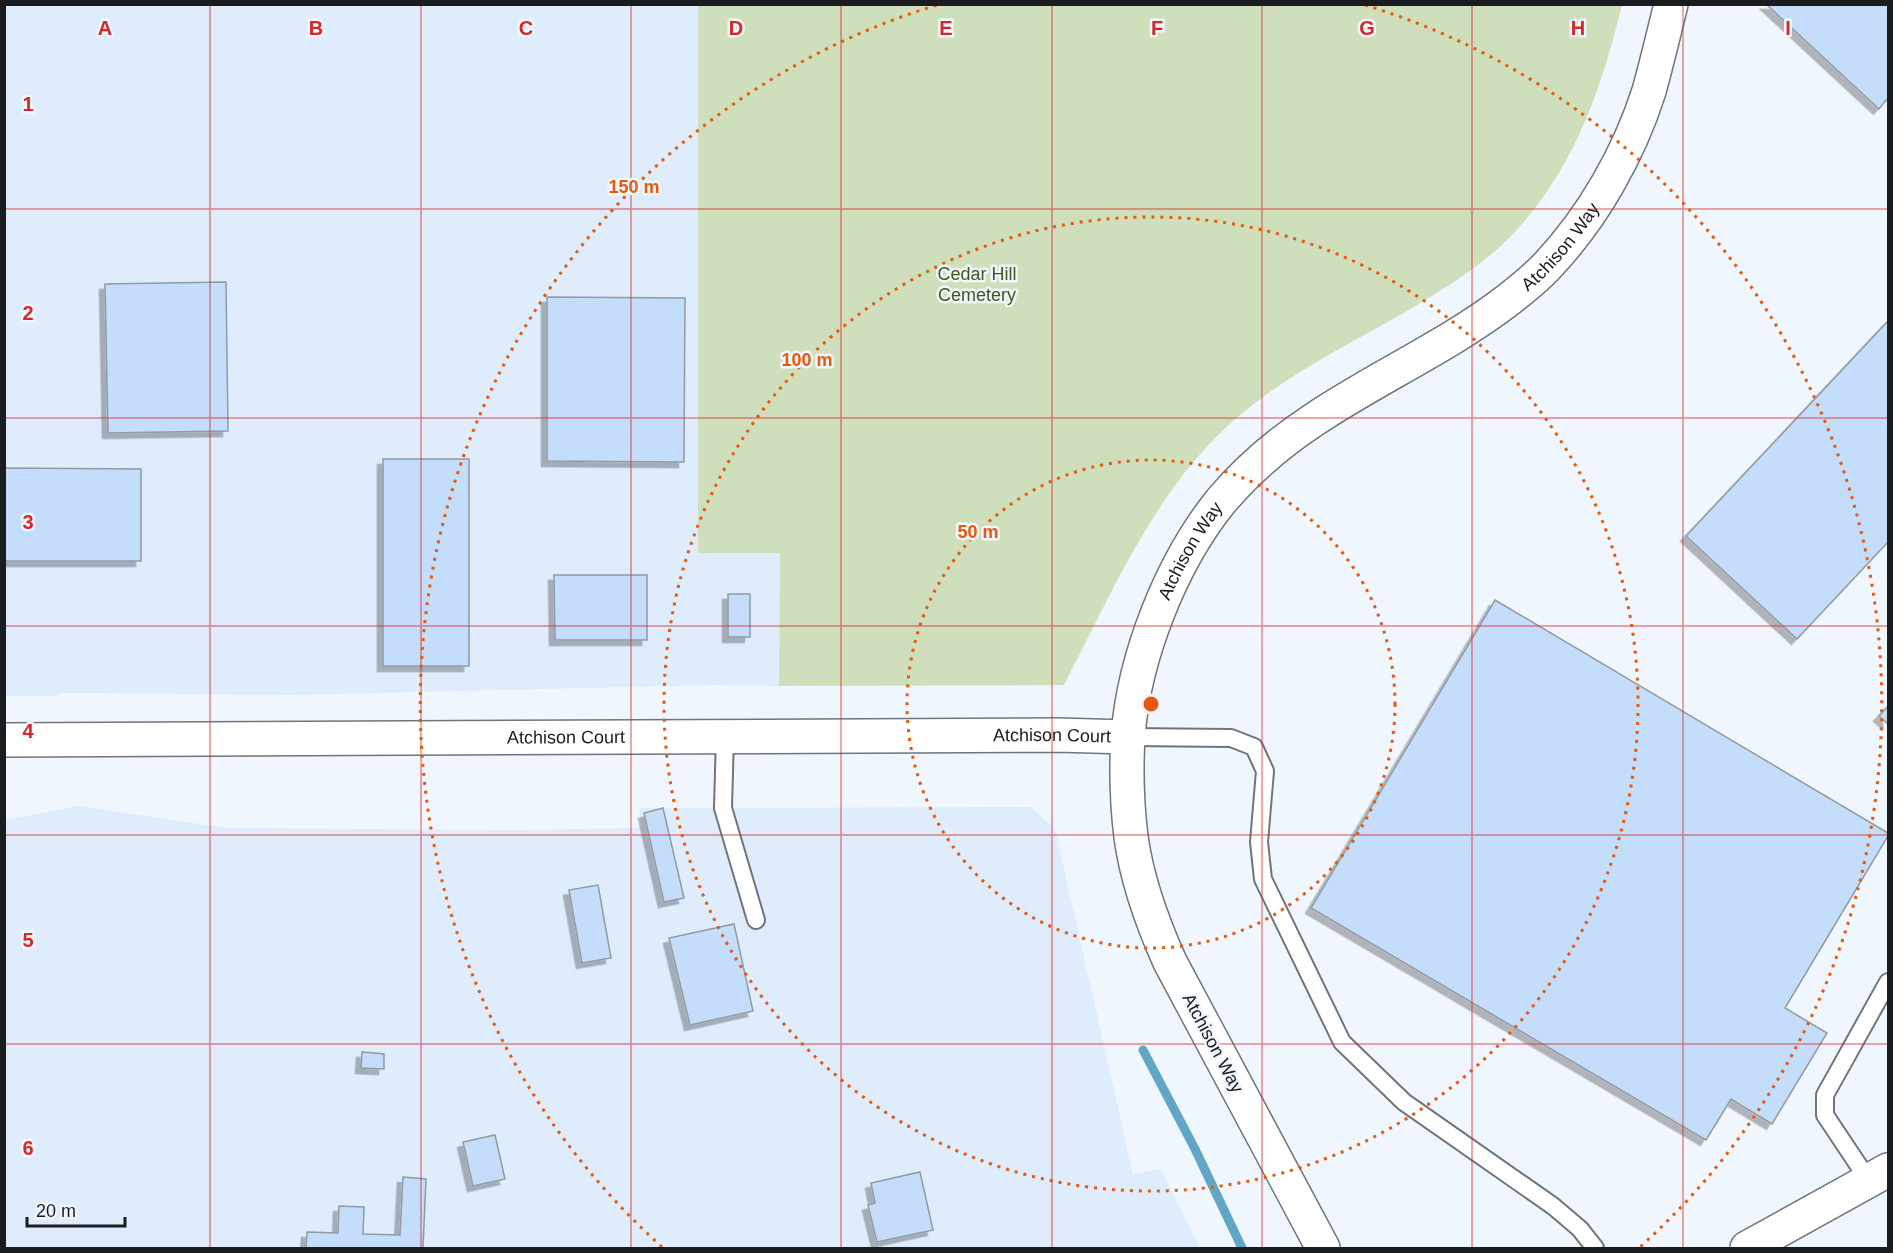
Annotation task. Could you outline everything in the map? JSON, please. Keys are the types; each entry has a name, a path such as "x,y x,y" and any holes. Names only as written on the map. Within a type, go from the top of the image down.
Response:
{"street":[{"name":"Atchison Way","path":"1323,1248 1170,962 1153,924 1131,839 1128,795 1128,737 1133,699 1151,633 1180,564 1216,508 1237,483 1281,443 1344,400 1467,330 1522,290 1547,267 1592,209 1630,140 1648,93 1671,4"},
{"name":"Atchison Court","path":"4,740 1058,735 1128,737"},
{"path":"1747,1248 1879,1176"}],"lane":[{"path":"725,736 723,808 756,920"},
{"path":"1128,737 1230,738 1254,747 1264,771 1260,842 1263,879 1342,1042 1404,1102 1553,1206 1580,1229 1596,1248"},
{"path":"1879,1176 1825,1115 1825,1095 1888,982"}],"shaded area":[{"path":"5,5 698,5 698,553 780,553 779,686 714,685 291,695 63,693 56,696 5,696"},
{"path":"79,806 226,828 515,830 642,828 639,808 1031,807 1055,829 1133,1174 1161,1169 1200,1248 5,1248 5,820"}],"green space":[{"name":"Cedar Hill Cemetery","path":"698,4 1622,5 1605,67 1583,126 1554,181 1535,208 1502,245 1477,266 1421,303 1274,389 1233,421 1205,449 1157,511 1118,579 1064,685 779,686 780,553 698,553"}],"building":[{"path":"1766,4 1888,4 1888,98 1879,109"},
{"path":"226,282 228,431 108,433 105,284"},
{"path":"547,297 685,298 684,462 547,461"},
{"path":"1888,321 1888,542 1797,639 1686,536"},
{"path":"383,459 469,459 469,666 383,666"},
{"path":"4,468 141,469 141,561 4,561"},
{"path":"554,575 647,575 647,640 555,640"},
{"path":"728,594 750,594 750,637 728,637"},
{"path":"1495,600 1888,833 1785,1008 1827,1033 1772,1124 1731,1099 1706,1140 1311,908"},
{"path":"1888,706 1888,724 1879,716"},
{"path":"663,808 684,898 664,902 644,813"},
{"path":"598,885 611,958 582,963 569,890"},
{"path":"734,924 753,1011 690,1025 669,938"},
{"path":"362,1052 384,1054 384,1069 361,1068"},
{"path":"495,1135 505,1179 473,1186 463,1142"},
{"path":"920,1172 933,1230 877,1242 868,1205 875,1203 871,1183"},
{"path":"403,1177 426,1179 423,1248 306,1248 307,1232 338,1233 339,1206 364,1207 363,1234 400,1235"}],"waterway":[{"path":"1143,1050 1195,1149 1242,1248"}]}
